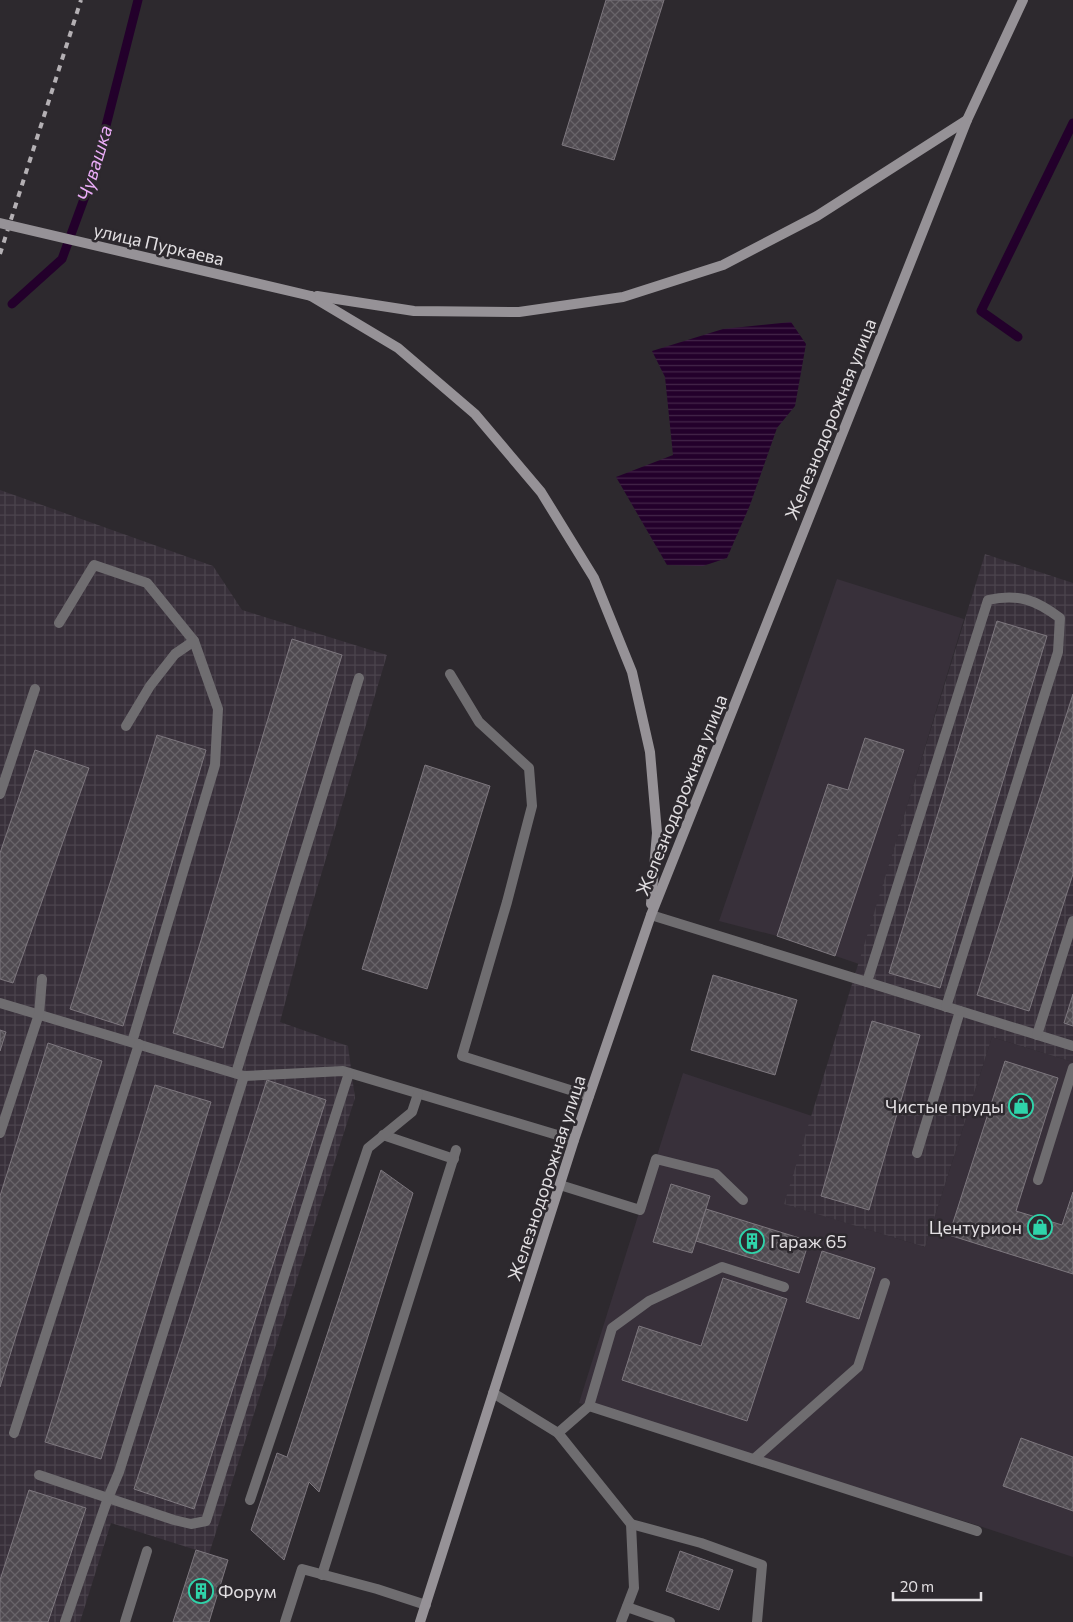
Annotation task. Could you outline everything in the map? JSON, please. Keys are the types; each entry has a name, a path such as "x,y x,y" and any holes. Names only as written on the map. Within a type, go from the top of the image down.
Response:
{"main road":[{"name":"Железнодорожная улица","path":"420,1622 574,1140 651,915 967,120 1023,0"},
{"path":"311,296 414,311 510,312 623,297 723,264 817,216 967,120"},
{"name":"улица Пуркаева","path":"0,223 311,296"},
{"path":"311,296 398,348 475,414 541,492 594,578 632,672 650,752 657,833 651,915"}],"lane":[{"path":"14,1433 135,1043 215,765 218,709 194,641 147,583 94,565 59,622"},
{"path":"867,982 988,600 1002,596 1021,598 1044,605 1060,618 1058,652 946,1007"},
{"path":"126,726 150,686 175,654 194,641"},
{"path":"450,674 479,722 529,768 532,806 508,902 462,1056 589,1096"},
{"path":"66,1622 108,1498 119,1472 359,678"},
{"path":"0,794 35,689"},
{"path":"651,915 1073,1046"},
{"path":"1037,1035 1073,921"},
{"path":"0,1132 39,1014 42,978"},
{"path":"0,1003 240,1075 343,1071 574,1140"},
{"path":"917,1152 960,1011"},
{"path":"1038,1180 1073,1068"},
{"path":"38,1475 174,1520 191,1524 206,1522 349,1073"},
{"path":"250,1500 368,1148 412,1112 418,1094"},
{"path":"322,1575 455,1155 383,1135"},
{"path":"560,1185 640,1210 656,1158 716,1174 742,1200"},
{"path":"558,1433 589,1406 612,1328 649,1301 722,1267 784,1287"},
{"path":"754,1459 858,1367 885,1283"},
{"path":"494,1393 558,1433 630,1524 634,1588 621,1622"},
{"path":"589,1406 977,1531"},
{"path":"630,1524 700,1543 762,1566 757,1622"},
{"path":"125,1622 147,1552"},
{"path":"285,1622 302,1569 377,1589 426,1605"},
{"path":"627,1607 670,1622"}],"shaded area":[{"path":"791,322 806,344 795,406 777,428 750,505 727,558 703,566 667,565 616,477 673,455 665,377 652,351 723,329"},
{"path":"0,490 213,566 242,610 387,655 303,935 280,1022 348,1046 355,1098 209,1554 111,1523 80,1622 0,1622"},
{"path":"985,554 1073,583 1073,1062 992,1037 925,1247 784,1204"},
{"path":"837,579 964,619 859,964 777,936 719,921"},
{"path":"992,1037 1073,1062 1073,1557 967,1522 579,1403 683,1073 812,1116 785,1204 925,1247"}],"building":[{"path":"606,0 664,0 614,160 562,145"},
{"path":"997,621 1047,636 940,988 889,973"},
{"path":"292,639 342,655 223,1048 173,1033"},
{"path":"1073,694 1073,874 1029,1011 977,995"},
{"path":"157,735 206,750 123,1026 70,1009"},
{"path":"865,738 904,750 835,956 777,936 828,784 848,790"},
{"path":"35,750 89,768 13,983 0,979 0,853"},
{"path":"425,765 490,786 427,989 362,969"},
{"path":"713,975 797,1000 775,1075 691,1050"},
{"path":"1073,994 1073,1026 1064,1023"},
{"path":"872,1021 920,1035 869,1210 821,1196"},
{"path":"0,1030 6,1032 0,1051"},
{"path":"48,1043 102,1061 0,1387 0,1196"},
{"path":"1005,1061 1058,1078 1016,1211 1062,1225 1073,1192 1073,1274 949,1235"},
{"path":"267,1080 326,1100 194,1509 134,1489"},
{"path":"155,1085 211,1102 101,1459 45,1442"},
{"path":"381,1170 413,1193 319,1492 309,1482 284,1560 251,1530 277,1453 287,1457"},
{"path":"671,1184 710,1196 692,1253 653,1242"},
{"name":"Гараж 65","path":"706,1209 809,1241 799,1273 696,1241"},
{"path":"822,1251 875,1268 859,1319 806,1302"},
{"path":"723,1278 787,1299 747,1421 622,1380 639,1326 701,1346"},
{"path":"1021,1438 1073,1457 1073,1511 1003,1486"},
{"path":"29,1490 86,1508 48,1622 0,1622 0,1580"},
{"name":"Форум","path":"196,1550 228,1560 209,1622 173,1622"},
{"path":"680,1551 733,1570 719,1610 666,1591"}],"waterway":[{"name":"Чувашка","path":"12,304 62,259 95,169 138,0"},
{"path":"1018,337 981,311 1073,123"}],"railway":[{"path":"0,254 81,0"}],"place":[{"name":"Чистые пруды","path":"1021,1106"},
{"name":"Центурион","path":"1040,1227"},
{"name":"Гараж 65","path":"752,1241"},
{"name":"Форум","path":"201,1591"}]}
